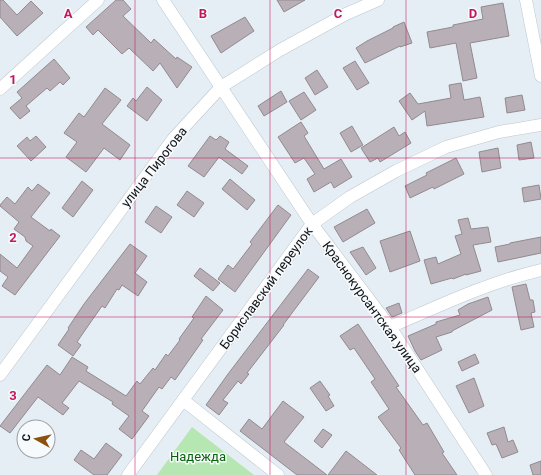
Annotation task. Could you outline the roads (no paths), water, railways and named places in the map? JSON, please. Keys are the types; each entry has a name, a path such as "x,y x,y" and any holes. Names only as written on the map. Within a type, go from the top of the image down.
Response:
{"street":[{"path":"0,89 98,0"},
{"name":"Краснокурсантская улица","path":"163,0 312,224 390,327 486,475"},
{"name":"улица Пирогова","path":"0,375 172,139 221,87 280,50 346,14 378,0"},
{"path":"526,0 541,76"},
{"name":"Бориславский переулок","path":"128,475 312,224 350,197 390,174 446,147 499,132 541,125"},
{"path":"390,327 485,288 520,275 541,270"},
{"path":"183,400 278,475"}],"park label":[{"name":"Надежда","path":"198,456"}]}
